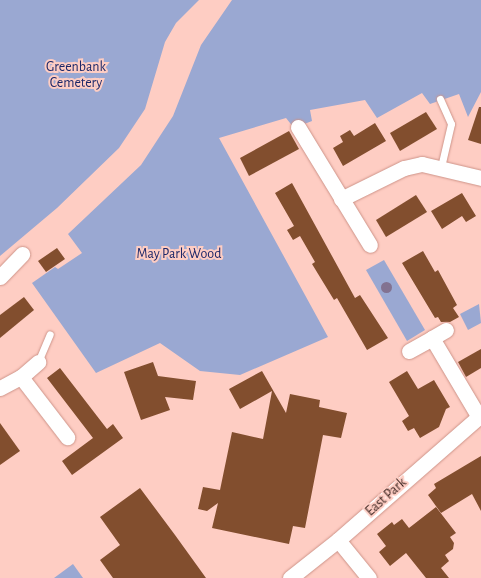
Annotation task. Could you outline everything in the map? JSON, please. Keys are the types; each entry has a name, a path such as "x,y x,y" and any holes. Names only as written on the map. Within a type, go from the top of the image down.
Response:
{"street":[{"path":"298,126 370,245"},
{"path":"341,199 404,168 422,164 441,167 481,178"},
{"path":"0,277 22,254"},
{"path":"409,351 446,330"},
{"path":"432,338 480,416"},
{"path":"0,388 20,377 38,362"},
{"path":"20,377 67,438"},
{"name":"East Park","path":"290,578 338,540 480,416"},
{"path":"338,540 369,578"}],"lane":[{"path":"440,99 451,124 441,167"},
{"path":"38,362 50,334"}],"green space":[{"name":"Greenbank Cemetery","path":"0,0 199,0 176,23 165,42 145,109 119,148 57,208 0,256"},
{"name":"May Park Wood","path":"232,0 481,0 481,92 468,117 459,94 430,104 422,93 377,118 365,100 310,110 312,121 294,128 286,118 219,138 328,337 240,375 200,371 160,343 96,373 32,283 55,267 58,269 82,253 68,234 141,165 173,116 201,45"},
{"path":"384,260 425,330 407,341 366,270"},
{"path":"479,304 481,323 468,330 460,314"},
{"path":"73,564 83,578 54,578"}],"building":[{"path":"479,107 481,107 481,144 468,140"},
{"path":"426,112 437,129 400,151 390,133"},
{"path":"375,123 386,141 343,166 333,148 343,142 340,136 350,130 354,136"},
{"path":"289,131 299,149 249,176 240,158"},
{"path":"292,183 355,298 360,295 388,338 367,350 337,298 334,300 312,264 315,262 300,236 293,240 287,230 294,226 275,193"},
{"path":"462,193 476,216 466,222 462,216 442,229 431,211"},
{"path":"416,195 427,212 386,237 376,220"},
{"path":"57,248 65,259 46,272 38,261"},
{"path":"423,251 435,272 438,270 457,305 453,308 459,317 450,322 441,322 438,317 435,318 402,263"},
{"path":"24,297 34,310 0,338 0,315"},
{"path":"481,349 481,368 466,377 458,362"},
{"path":"153,362 158,376 196,381 193,400 165,397 170,410 141,420 124,372"},
{"path":"60,368 107,429 113,424 123,438 72,475 62,461 93,438 47,378"},
{"path":"262,371 286,413 290,394 320,400 319,407 347,413 341,438 323,435 305,528 293,526 289,544 212,528 218,503 207,511 198,509 203,487 220,490 232,432 263,439 272,391 240,409 229,389"},
{"path":"407,371 418,389 434,380 450,407 446,409 439,427 420,438 414,428 408,431 402,421 409,416 389,382"},
{"path":"0,423 20,451 0,465"},
{"path":"481,456 481,511 472,494 441,513 428,495 436,488 434,484"},
{"path":"140,488 206,578 113,578 100,560 120,545 100,517"},
{"path":"436,507 456,533 450,537 454,543 453,549 445,555 449,561 441,568 449,578 426,578 406,553 390,566 379,552 386,546 377,534 392,522 394,525 402,519 409,528"}]}
